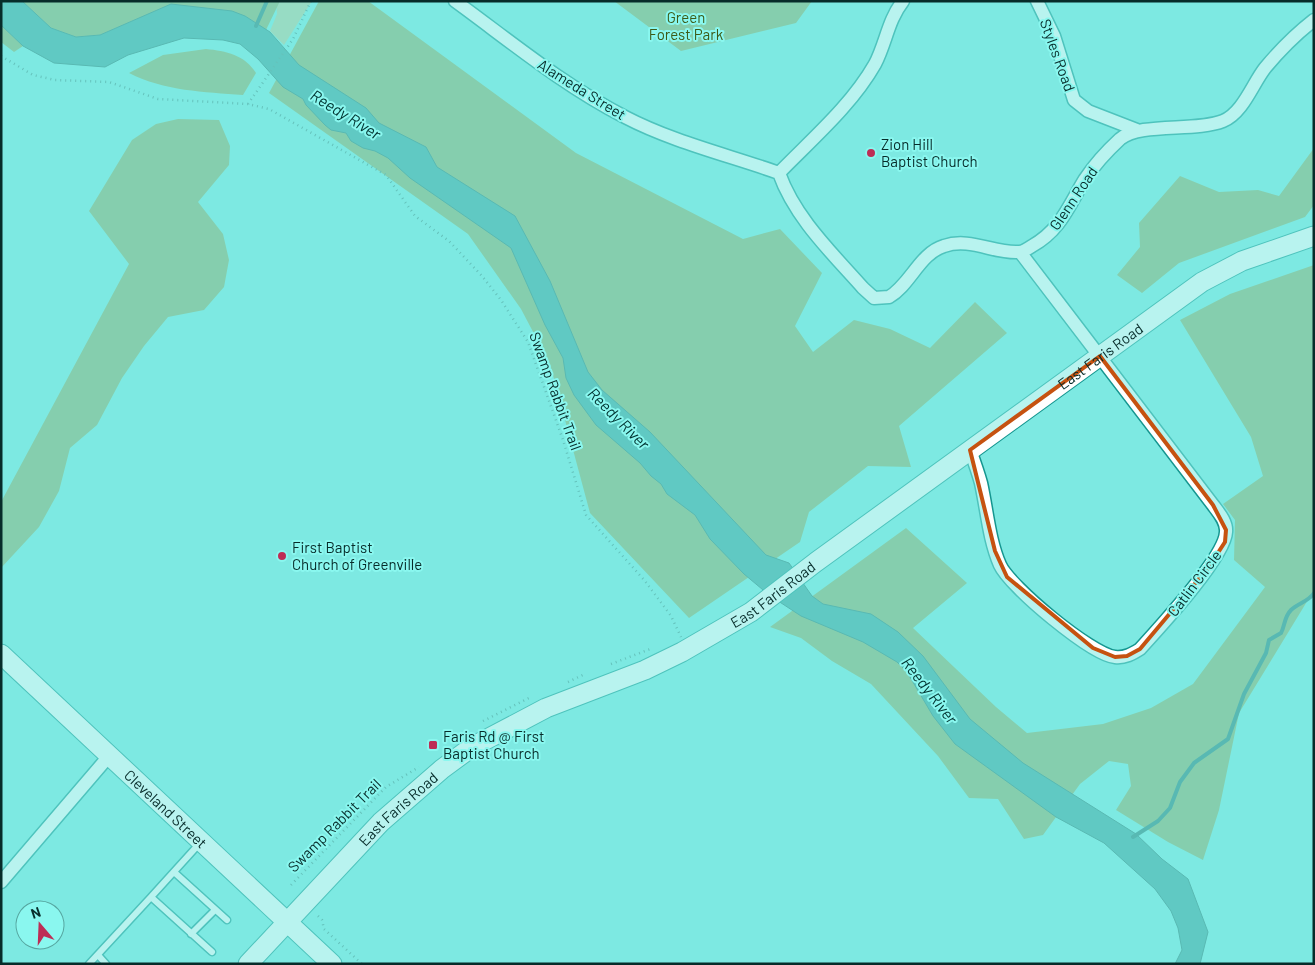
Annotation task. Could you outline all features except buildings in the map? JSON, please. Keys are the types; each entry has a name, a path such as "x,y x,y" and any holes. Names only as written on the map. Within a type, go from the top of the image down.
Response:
{"main road":[{"name":"East Faris Road","path":"248,964 381,822 442,769 472,747 546,708 645,670 703,641 751,612 816,562 1202,282 1242,261 1314,236"},
{"name":"Cleveland Street","path":"1,654 332,964"}],"street":[{"name":"Alameda Street","path":"455,1 595,100 625,118 675,139 779,174"},
{"path":"903,1 891,19 875,63 861,85 847,103 779,174 784,188 802,216 863,288 876,298 893,295 930,255 942,246 965,243 1020,252"},
{"name":"Styles Road","path":"1037,1 1054,36 1074,100 1088,111 1136,130"},
{"path":"1136,130 1172,129 1224,121 1238,108 1264,69 1281,49 1314,20"},
{"name":"Glenn Road","path":"1020,252 1053,232 1100,159 1122,137 1136,130"},
{"name":"Catlin Circle","path":"970,450 981,482 996,551 1007,577 1069,630 1104,654 1116,657 1127,656 1140,649 1208,568 1225,542 1226,530 1223,520 1213,505 1020,252"},
{"path":"1,882 109,756"}],"lane":[{"path":"89,964 201,842"},
{"path":"174,872 227,920"},
{"path":"151,897 212,952"},
{"path":"191,934 216,910"},
{"path":"98,955 106,964"}],"path":[{"path":"248,104 293,40 311,1"},
{"name":"Swamp Rabbit Trail","path":"1,56 33,75 55,80 109,82 158,99 248,104 269,109 386,175 415,216 449,241 487,282 528,342 563,440 586,515 645,581 671,616 681,637 672,640"},
{"path":"611,664 655,647"},
{"name":"Swamp Rabbit Trail","path":"290,885 386,787 426,762"},
{"path":"318,916 322,920 324,929 362,964"}],"highlighted area":[{"path":"1100,356 1213,505 1226,530 1225,542 1208,568 1140,649 1127,656 1115,657 1093,648 1007,577 995,551 970,450"}],"green space":[{"path":"22,1 280,1 266,30 245,16 196,8 137,19 100,35 76,37 51,28"},
{"path":"276,1 312,1 284,45 270,31 277,14"},
{"path":"319,1 368,1 576,153 743,239 780,229 822,273 795,326 813,352 854,320 890,329 930,348 975,302 1007,333 899,426 911,467 868,466 809,512 800,542 689,618 590,513 550,364 521,309 468,234 269,93"},
{"name":"Green Forest Park","path":"614,1 812,1 796,23 681,51"},
{"path":"1,25 23,46 14,52 1,42"},
{"path":"206,49 234,55 252,67 256,73 243,95 170,87 156,84 129,73 163,55"},
{"path":"178,119 219,120 230,146 229,165 198,202 223,234 229,260 224,287 204,310 168,317 144,346 122,378 97,425 70,448 59,491 39,527 1,568 1,502 129,264 89,211 132,140 156,124"},
{"path":"1314,148 1314,205 1305,217 1179,263 1142,293 1117,275 1140,247 1139,223 1180,176 1219,192 1258,190 1279,196"},
{"path":"1314,265 1314,590 1239,713 1219,810 1203,860 1168,842 1116,810 1131,786 1128,764 1109,761 1080,784 1043,835 1024,839 998,799 969,798 938,756 871,684 832,661 801,638 770,627 906,528 967,583 913,628 996,707 1027,733 1103,724 1151,708 1193,684 1265,587 1234,560 1235,520 1223,504 1263,476 1251,437 1180,320 1230,294"}],"water":[{"name":"Reedy River","path":"1,1 22,1 51,28 76,37 100,35 171,4 232,11 245,16 270,32 299,65 366,108 379,123 426,147 437,167 515,216 550,281 588,372 602,390 650,432 766,555 789,563 812,596 823,604 871,614 898,632 923,656 970,719 1023,763 1136,834 1162,859 1188,879 1208,932 1200,964 1175,964 1182,950 1178,928 1171,911 1155,889 1104,843 1056,817 955,744 933,716 907,672 897,662 863,642 801,616 769,595 744,574 710,539 695,515 667,494 661,484 640,463 596,425 574,395 566,378 563,358 545,325 511,248 410,178 388,158 351,141 346,133 331,130 306,105 303,99 283,87 258,59 240,44 223,40 184,38 128,55 105,67 54,63 23,46 1,25"}],"waterway":[{"path":"256,26 267,1"},
{"path":"1133,837 1158,821 1170,808 1180,782 1194,763 1228,739 1244,694 1266,653 1269,640 1281,633 1291,610 1314,593"}],"place":[{"name":"Zion Hill Baptist Church","path":"871,153"},
{"name":"First Baptist Church of Greenville","path":"282,556"},
{"name":"Faris Rd @ First Baptist Church","path":"433,745"}]}
